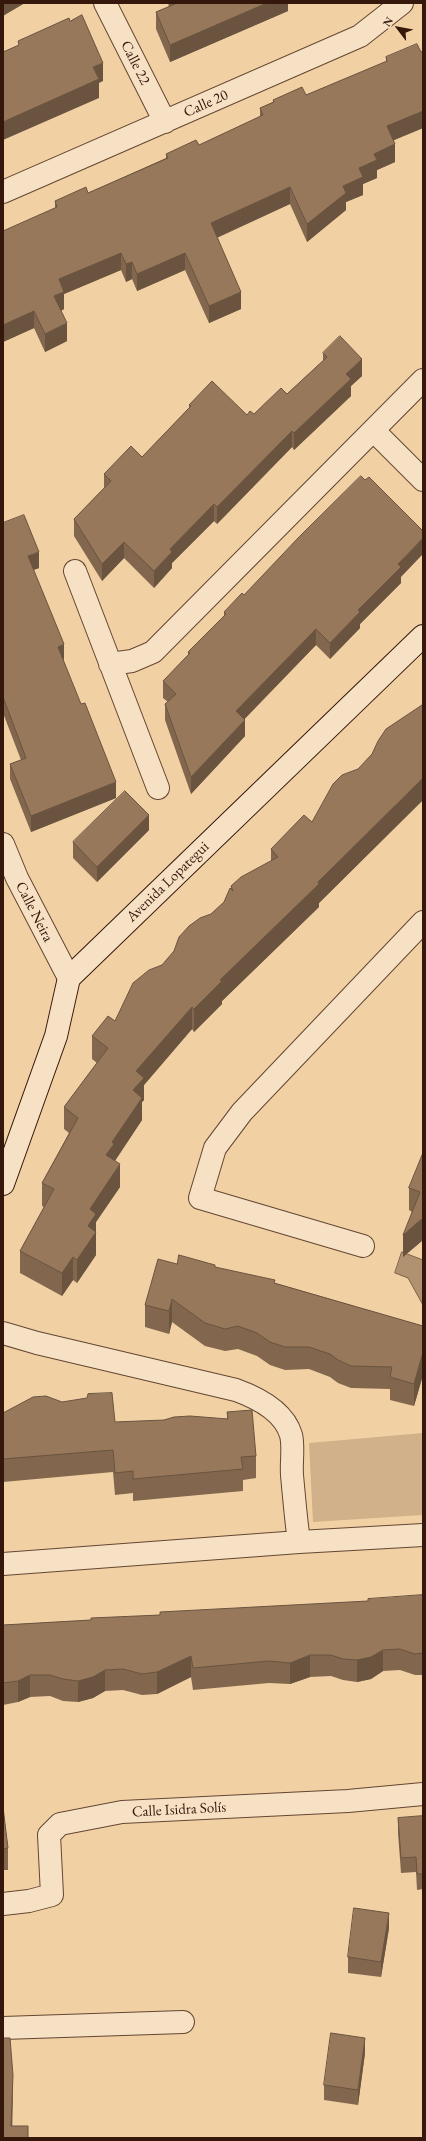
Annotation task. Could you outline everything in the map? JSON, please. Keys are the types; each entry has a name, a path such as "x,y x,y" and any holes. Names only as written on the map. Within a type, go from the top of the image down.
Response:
{"street":[{"name":"Calle 22","path":"105,3 165,122"},
{"name":"Calle 20","path":"3,192 360,36 402,3"},
{"path":"110,664 132,661 153,652 423,380"},
{"path":"374,430 423,480"},
{"path":"75,571 158,788"},
{"name":"Avenida Lopategui","path":"69,978 423,636"},
{"name":"Calle Neira","path":"3,844 17,878 69,978"},
{"path":"363,1246 200,1198 215,1148 242,1112 423,922"},
{"path":"3,1184 56,1036 69,978"},
{"path":"3,1333 37,1343 236,1390 254,1397 270,1407 281,1417 291,1436 292,1474 298,1542"},
{"path":"3,1564 298,1542 423,1535"},
{"name":"Calle Isidra Solís","path":"3,1904 29,1901 52,1895 49,1835 60,1824 122,1812 348,1801 423,1794"},
{"path":"3,2028 183,2022"}],"shaded area":[{"path":"402,1252 423,1260 423,1305 408,1278 395,1273"},
{"path":"423,1433 423,1515 313,1522 309,1443"}],"building":[{"path":"175,3 267,3 170,45 156,12"},
{"path":"82,15 103,63 93,67 99,79 3,122 3,52 19,45 18,41 69,18 70,21"},
{"path":"417,44 421,52 423,51 423,111 387,126 395,144 374,154 377,160 359,168 363,177 343,186 346,193 307,224 290,187 211,223 241,292 209,306 185,253 137,274 132,262 126,264 121,253 59,279 64,292 54,296 67,323 45,334 34,311 3,325 3,231 57,207 55,201 86,187 88,193 168,158 166,154 196,140 199,145 263,115 260,108 274,102 273,100 302,87 306,95 387,61 386,57"},
{"path":"340,336 362,359 346,374 351,379 294,433 292,431 217,507 214,504 170,549 172,552 154,571 124,542 102,564 74,519 111,481 104,474 131,446 142,457 191,406 189,405 212,381 247,415 250,411 254,414 281,388 287,394 327,357 323,353"},
{"path":"361,476 365,480 369,477 423,531 423,538 398,564 401,567 358,610 360,612 330,643 316,629 236,711 245,720 191,777 165,704 176,694 163,681 190,653 188,652 226,614 224,612 242,593 244,595 299,537"},
{"path":"24,515 39,552 28,556 64,644 58,647 81,704 85,703 116,782 31,816 10,764 26,758 3,697 3,523"},
{"path":"423,702 423,778 318,882 319,884 220,980 222,981 194,1009 192,1007 136,1071 144,1078 133,1090 142,1098 112,1142 114,1144 106,1155 120,1164 90,1209 96,1214 88,1226 96,1232 77,1260 73,1257 62,1273 20,1251 54,1189 42,1183 78,1118 64,1107 108,1048 92,1036 108,1016 115,1021 133,983 149,970 162,965 174,951 179,937 189,926 200,918 211,914 224,902 230,888 233,891 231,886 241,877 278,857 271,849 304,815 312,822 333,784 342,775 358,769 372,754 386,729 422,705"},
{"path":"125,791 149,815 97,867 73,842"},
{"path":"423,1153 423,1218 403,1235 420,1192 409,1188"},
{"path":"179,1255 215,1265 215,1267 275,1280 274,1283 423,1326 423,1352 414,1384 390,1377 392,1367 351,1366 338,1360 330,1354 309,1347 285,1347 270,1342 257,1333 238,1326 225,1329 205,1323 172,1299 169,1311 145,1305 158,1259 177,1264"},
{"path":"112,1393 115,1422 164,1420 174,1417 190,1416 228,1419 227,1412 252,1410 256,1456 241,1457 243,1469 133,1479 133,1471 115,1473 113,1450 3,1459 3,1413 33,1397 46,1396 62,1402 87,1398 88,1394"},
{"path":"423,1595 423,1653 415,1654 400,1649 383,1650 371,1657 357,1660 343,1659 331,1655 310,1655 290,1663 269,1661 193,1668 191,1656 157,1672 142,1674 123,1669 105,1670 93,1677 78,1681 50,1675 30,1675 18,1681 3,1683 3,1625 91,1620 91,1618 160,1615 160,1612 368,1601 368,1599"},
{"path":"3,1807 8,1848 3,1849"},
{"path":"423,1816 423,1874 417,1874 416,1857 401,1858 398,1818"},
{"path":"354,1908 389,1913 381,1962 348,1957"},
{"path":"331,2033 365,2038 358,2090 324,2085"},
{"path":"3,2038 10,2038 13,2075 11,2126 28,2126 28,2138 3,2138"}]}
